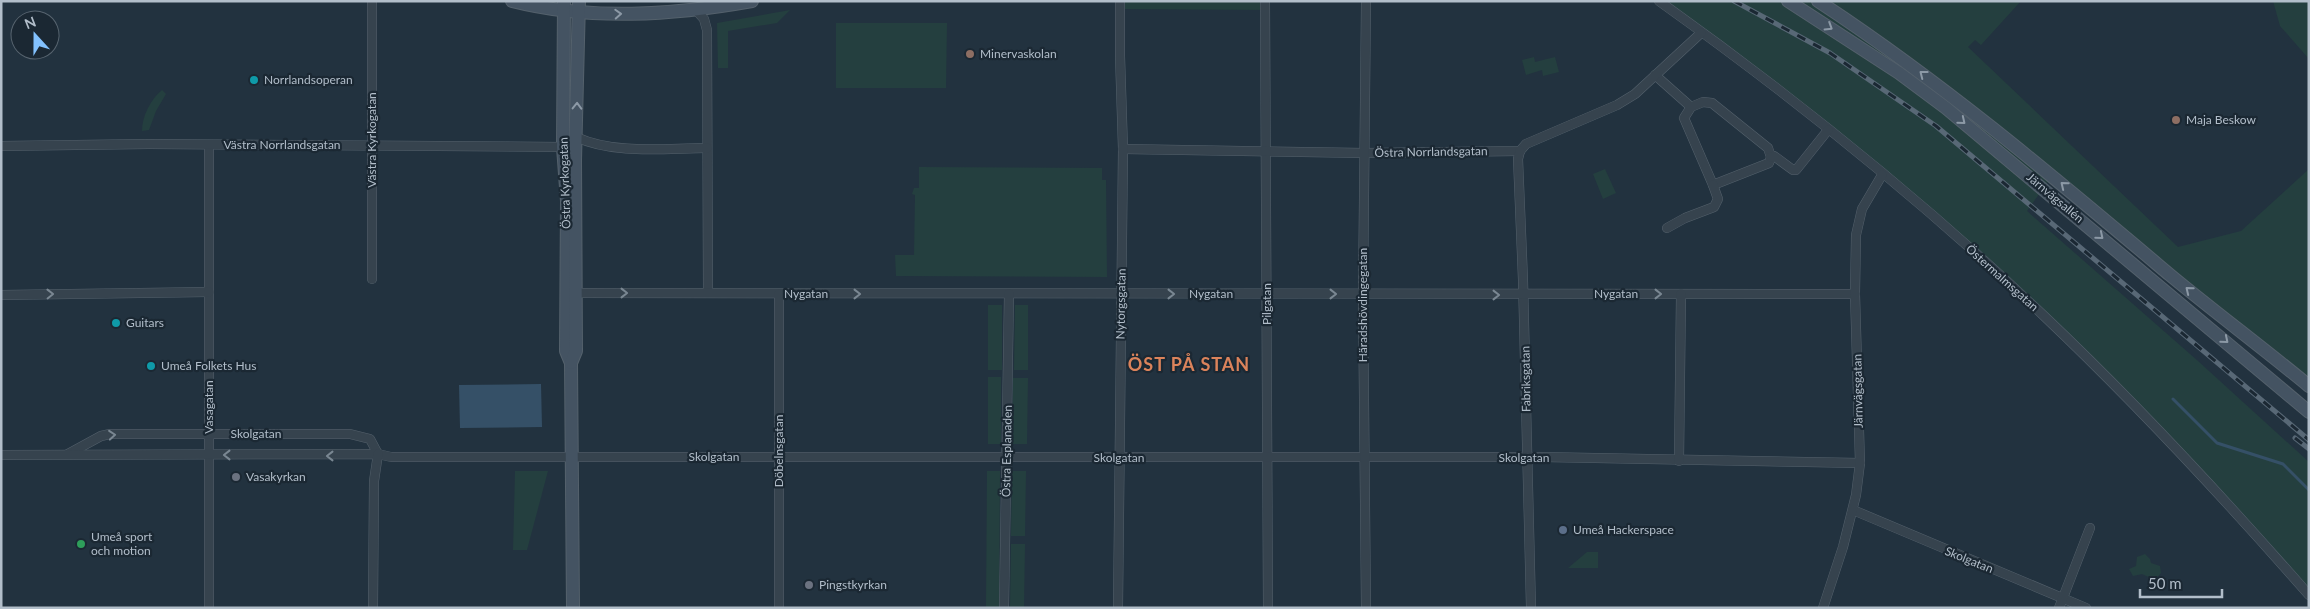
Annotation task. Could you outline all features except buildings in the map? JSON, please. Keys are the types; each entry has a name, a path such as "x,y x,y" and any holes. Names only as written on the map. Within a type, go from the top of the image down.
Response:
{"main road":[{"path":"512,1 578,7 613,14 695,9 752,1"},
{"name":"Järnvägsallén","path":"1788,1 1899,73 1946,108 2309,412"},
{"name":"Järnvägsallén","path":"1818,1 1907,61 2007,138 2172,276 2309,386"},
{"name":"Östra Kyrkogatan","path":"563,7 563,147 568,201 571,294 576,351 571,363 573,608"},
{"name":"Östra Kyrkogatan","path":"571,294 578,7"}],"street":[{"name":"Västra Kyrkogatan","path":"372,1 372,279"},
{"name":"Nytorgsgatan","path":"1118,608 1123,149 1120,1"},
{"name":"Pilgatan","path":"1265,1 1268,608"},
{"name":"Häradshövdingegatan","path":"1366,1 1363,295 1363,457 1366,608"},
{"name":"Östermalmsgatan","path":"1659,1 1828,130 1937,219 2064,336 2145,416 2309,595"},
{"path":"695,9 707,25 708,292"},
{"path":"1520,151 1526,144 1617,105 1635,94 1701,32"},
{"path":"1655,75 1691,107"},
{"path":"1667,228 1685,218 1714,207 1718,199 1684,118 1691,107 1703,102 1712,103 1768,148 1771,157 1769,163 1713,185"},
{"path":"1771,157 1774,156 1793,170 1796,170 1828,130"},
{"path":"576,137 593,145 623,148 707,148"},
{"name":"Västra Norrlandsgatan","path":"1,146 372,145 563,147"},
{"name":"Vasagatan","path":"209,146 209,608"},
{"name":"Östra Norrlandsgatan","path":"1123,149 1365,153 1520,151"},
{"name":"Fabriksgatan","path":"1520,151 1518,159 1524,295 1531,608"},
{"name":"Järnvägsgatan","path":"1823,608 1853,510 1860,463 1855,294 1857,227 1862,209 1882,175"},
{"path":"1,295 209,292"},
{"name":"Nygatan","path":"571,294 708,292 779,294 1855,294"},
{"name":"Döbelnsgatan","path":"779,294 779,608"},
{"name":"Östra Esplanaden","path":"1004,608 1009,294"},
{"path":"1679,461 1681,294"},
{"name":"Skolgatan","path":"68,454 101,436 110,434 209,434 359,435 370,439 378,454"},
{"path":"373,608 374,481 378,454"},
{"name":"Skolgatan","path":"1,455 378,454 391,457 1120,458 1528,457 1860,463"},
{"name":"Skolgatan","path":"1853,510 2086,608"},
{"path":"2059,608 2090,528"}],"green space":[{"path":"1120,1 1265,1 1265,10 1120,9"},
{"path":"1659,1 2021,1 1981,45 1975,40 1968,47 2178,247 2241,231 2309,169 2309,386 2052,176 2027,211 2198,361 2309,462 2309,595 2145,415 1937,219"},
{"path":"2273,1 2309,1 2309,59 2280,26"},
{"path":"790,10 777,23 728,31 728,68 718,68 717,23"},
{"path":"836,23 947,23 946,88 836,88"},
{"path":"1534,57 1535,62 1555,57 1559,72 1543,76 1542,70 1526,75 1522,60"},
{"path":"162,90 166,94 156,111 149,130 142,131 148,108"},
{"path":"919,167 1102,168 1102,180 1106,180 1107,277 896,276 895,255 914,255 915,195 912,194 914,188 919,188"},
{"path":"1605,169 1616,193 1603,199 1593,174"},
{"path":"988,305 1002,305 1002,370 988,370"},
{"path":"1015,305 1028,305 1028,370 1014,370"},
{"path":"988,377 1001,377 1001,444 988,444"},
{"path":"1013,378 1028,378 1027,444 1012,444"},
{"path":"515,471 548,471 527,550 513,550"},
{"path":"987,471 1000,471 999,608 986,608"},
{"path":"1012,471 1026,471 1025,536 1011,536"},
{"path":"1011,544 1025,544 1024,608 1010,608"},
{"path":"1587,552 1598,552 1598,568 1568,568"},
{"path":"2145,554 2151,563 2160,566 2161,573 2155,580 2142,574 2133,576 2129,569 2136,566 2137,557"}],"water":[{"path":"541,384 542,427 460,428 459,385"}],"waterway":[{"path":"2173,399 2217,443 2283,464 2309,490"}],"railway":[{"path":"1734,1 1830,53 1936,126 2309,440"},
{"path":"2295,438 2309,449"}],"place":[{"name":"Minervaskolan","path":"970,54"},
{"name":"Norrlandsoperan","path":"254,80"},
{"name":"Maja Beskow","path":"2176,120"},
{"name":"Guitars","path":"116,323"},
{"name":"Umeå Folkets Hus","path":"151,366"},
{"name":"Vasakyrkan","path":"236,477"},
{"name":"Umeå Hackerspace","path":"1563,530"},
{"name":"Umeå sport och motion","path":"81,544"},
{"name":"Pingstkyrkan","path":"809,585"}],"district":[{"name":"ÖST PÅ STAN","path":"1189,365"}]}
